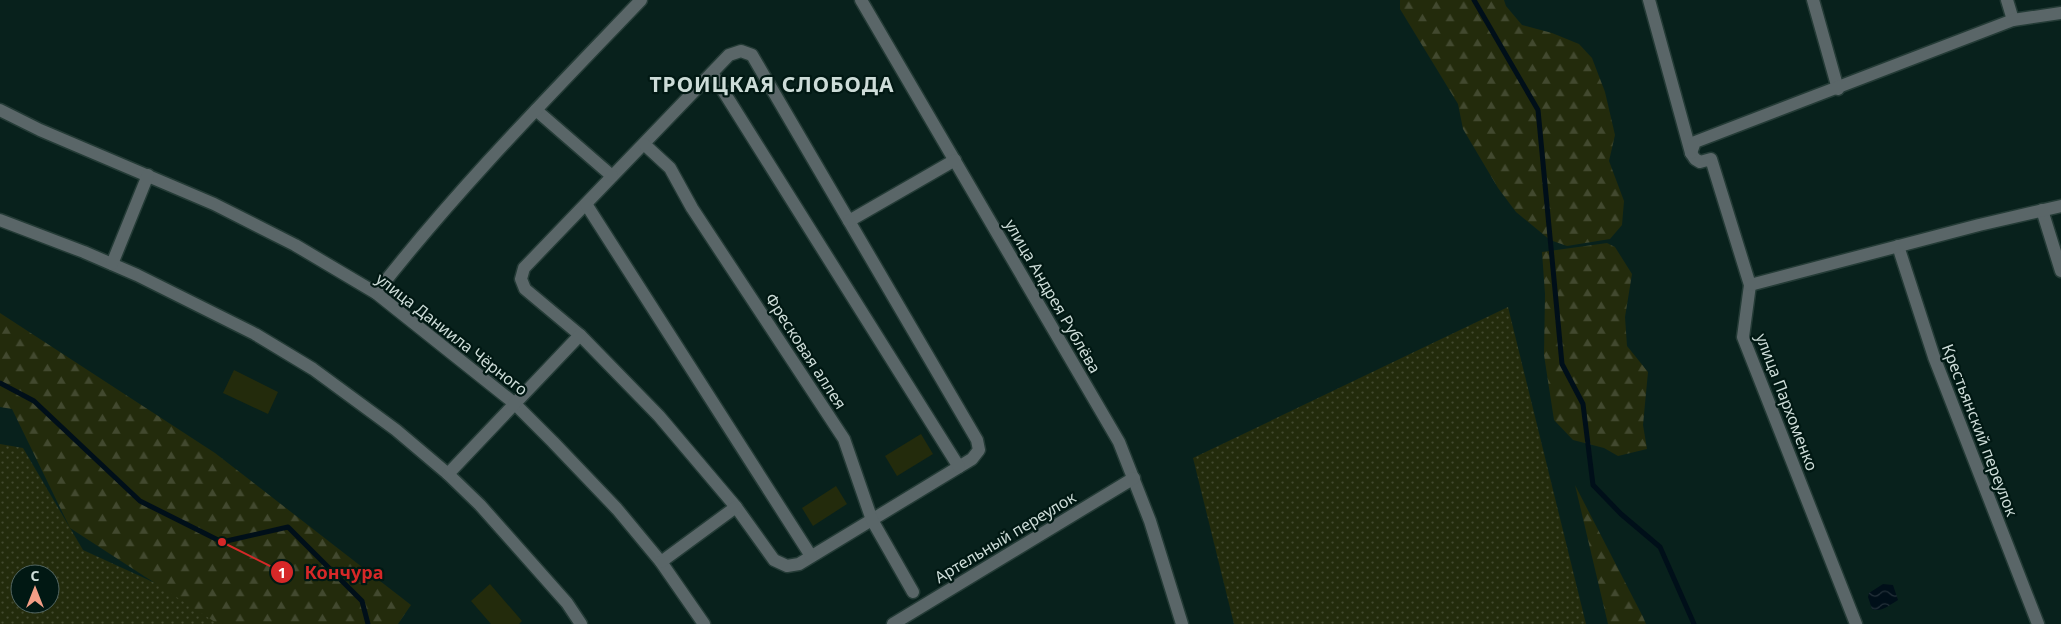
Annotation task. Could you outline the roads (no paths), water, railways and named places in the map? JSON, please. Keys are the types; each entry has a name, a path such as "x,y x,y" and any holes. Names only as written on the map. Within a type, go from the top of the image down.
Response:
{"street":[{"path":"376,292 408,252 536,110 641,0"},
{"name":"улица Андрея Рублёва","path":"860,0 1119,442 1134,478 1169,577 1182,624"},
{"path":"1649,0 1691,153"},
{"path":"1813,0 1838,89"},
{"path":"2007,0 2013,20"},
{"path":"1691,153 1695,142 1838,89 2013,20 2061,13"},
{"path":"741,51 752,55 977,440 979,450 972,459 799,564 787,566 774,560 736,507 659,416 580,335 525,289 521,279 524,268 644,144 729,55 741,51"},
{"path":"712,73 959,467"},
{"name":"улица Даниила Чёрного","path":"0,110 40,130 148,175 295,245 376,292 514,402 617,509 661,562 704,624"},
{"path":"536,110 612,176"},
{"name":"Фресковая аллея","path":"644,144 670,168 697,216 844,439 872,520 913,592"},
{"name":"улица Пархоменко","path":"1691,153 1700,162 1711,159 1750,285 1743,337 1856,624"},
{"path":"849,221 955,160"},
{"path":"112,264 148,175"},
{"path":"586,204 812,556"},
{"path":"1750,285 2061,206"},
{"path":"2042,210 2061,271"},
{"path":"0,220 112,264 255,334 313,369 396,430 448,474 480,506 567,603 581,624"},
{"name":"Крестьянский переулок","path":"1898,246 1934,357 2038,624"},
{"path":"448,474 514,402 580,335"},
{"name":"Артельный переулок","path":"893,624 1134,478"},
{"path":"661,562 736,507"}],"water":[{"path":"1883,584 1893,585 1898,600 1882,609 1872,609 1868,597 1869,593"}],"waterway":[{"path":"1474,0 1538,110 1562,364 1583,404 1593,485 1621,514 1660,547 1694,624"},
{"path":"0,383 34,401 140,501 222,542 288,527 362,601 368,624"}],"place":[{"name":"Кончура","path":"222,542"}],"district":[{"name":"ТРОИЦКАЯ СЛОБОДА","path":"772,85"}]}
